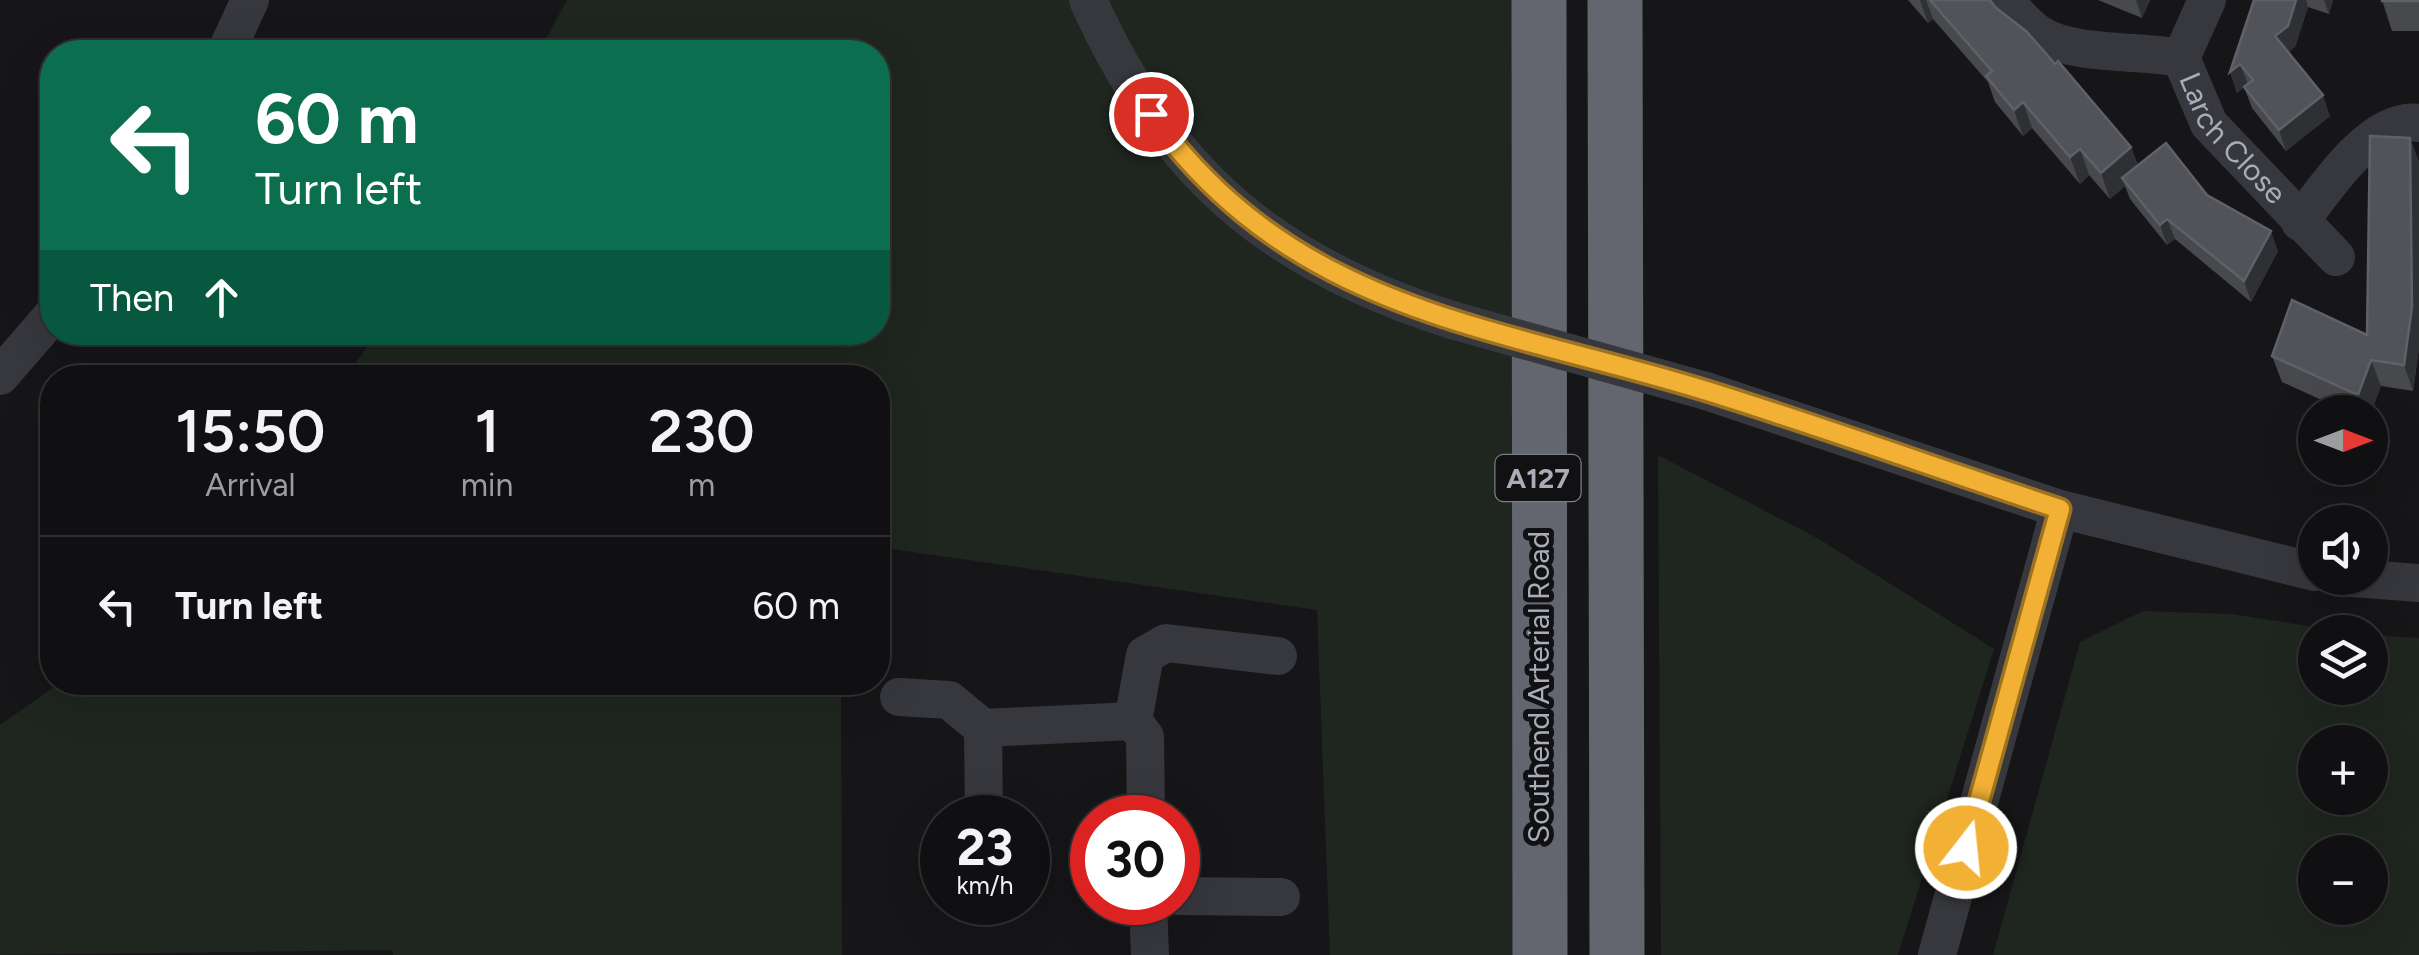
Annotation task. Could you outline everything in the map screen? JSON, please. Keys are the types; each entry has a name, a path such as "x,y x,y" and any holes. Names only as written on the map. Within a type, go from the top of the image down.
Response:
{"highway":[{"name":"Southend Arterial Road","path":"1538,0 1540,955"},
{"name":"A127","path":"1615,0 1617,955"}],"street":[{"path":"232,40 250,0"},
{"path":"1088,0 1134,91 1204,178 1241,212 1336,277 1452,320 1706,391 2060,509 2298,568"},
{"path":"2004,0 2040,36 2096,52 2140,50 2181,58"},
{"name":"Larch Close","path":"2207,0 2181,58 2209,124 2336,257"},
{"path":"2300,222 2338,170 2380,132 2419,123"},
{"path":"0,376 40,330"},
{"path":"1937,955 2060,509"},
{"path":"2388,581 2419,583"},
{"path":"1146,795 1145,736 1133,721 1146,655 1166,643 1278,656"},
{"path":"900,696 949,700 982,728 1133,721"},
{"path":"982,728 983,795"},
{"path":"1200,896 1282,898"},
{"path":"1149,925 1150,955"}],"shaded area":[{"path":"567,0 1518,0 1520,955 1330,955 1317,610 890,549 890,365 354,365 368,345 890,345 890,40 545,40"},
{"path":"1658,455 1819,539 1994,649 1898,955 1661,955"},
{"path":"2143,611 2231,614 2298,624 2298,705 2388,705 2388,636 2419,638 2419,955 1993,955 2080,642"},
{"path":"43,695 841,695 842,955 393,955 392,950 0,955 0,725"}],"building":[{"path":"1930,0 1990,0 2027,32 2055,64 2058,61 2131,147 2101,173 2080,149 2070,157 2023,102 2014,110 1986,76 1992,71"},
{"path":"2254,0 2296,0 2288,26 2275,36 2323,95 2279,130 2244,87 2253,80 2240,64 2230,72"},
{"path":"2370,136 2410,138 2412,307 2404,365 2371,360 2358,395 2272,356 2292,300 2367,335"},
{"path":"2166,143 2207,195 2271,231 2244,281 2167,219 2160,225 2122,178"}],"route":[{"path":"1151,114 1204,178 1241,212 1336,277 1391,301 1706,391 2060,509 1966,848"}]}
